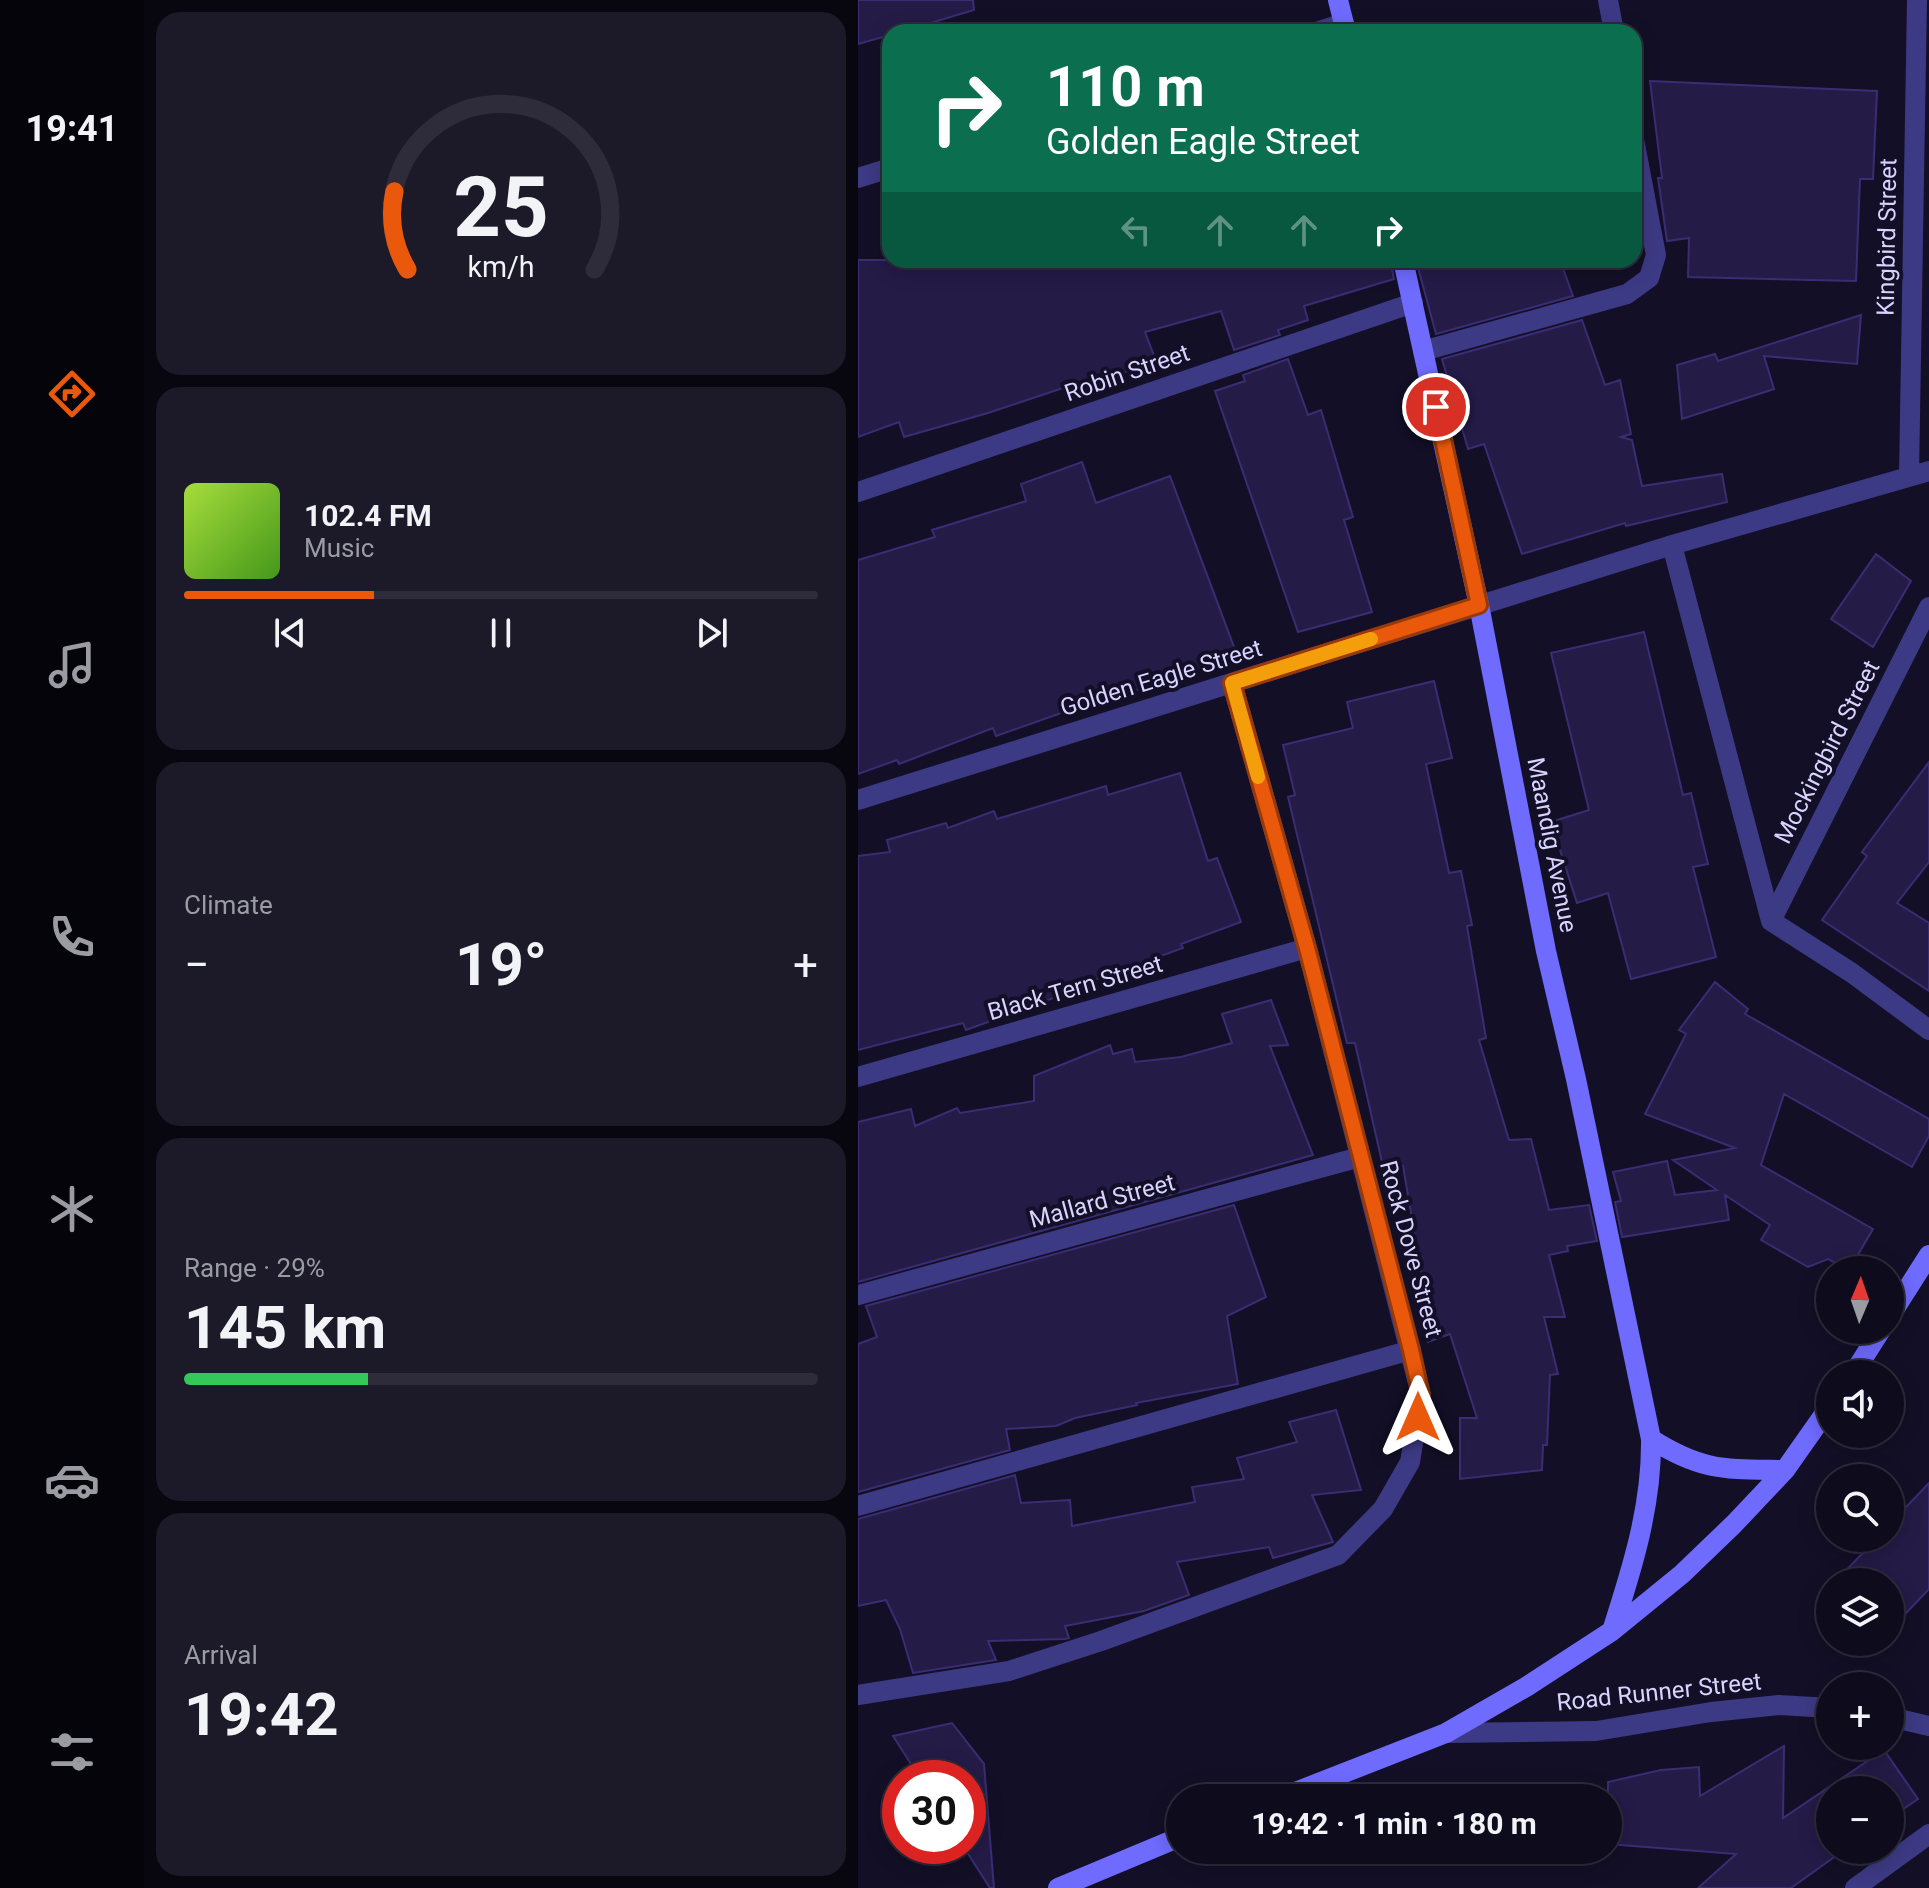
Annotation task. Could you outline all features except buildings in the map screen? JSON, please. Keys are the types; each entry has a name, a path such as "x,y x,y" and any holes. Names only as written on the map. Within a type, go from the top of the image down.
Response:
{"street":[{"path":"1338,0 1344,24"},
{"path":"1608,0 1612,24"},
{"name":"Kingbird Street","path":"1917,0 1919,473"},
{"path":"858,178 882,170"},
{"path":"1423,351 1627,294 1649,278 1656,255 1642,181"},
{"name":"Maandig Avenue","path":"1405,268 1479,605 1546,951 1576,1079 1651,1439 1648,1496 1633,1568 1612,1631"},
{"name":"Robin Street","path":"858,492 1413,303"},
{"name":"Golden Eagle Street","path":"858,800 1672,545 1919,473"},
{"path":"1672,545 1771,921 1852,973 1929,1030"},
{"name":"Mockingbird Street","path":"1771,921 1929,607"},
{"name":"Rock Dove Street","path":"858,1695 1009,1671 1338,1555 1383,1509 1410,1462 1421,1395 1411,1350 1307,948 1232,683"},
{"name":"Black Tern Street","path":"858,1077 1307,948"},
{"name":"Mallard Street","path":"858,1295 1360,1157"},
{"path":"1904,1294 1929,1255"},
{"path":"858,1506 1411,1350"},
{"path":"1316,1784 1446,1733 1526,1687 1612,1631 1682,1574 1785,1470 1816,1426"},
{"path":"1651,1439 1679,1457 1699,1465 1726,1469 1785,1470"},
{"name":"Road Runner Street","path":"1446,1733 1596,1731 1725,1710 1779,1705 1816,1707"},
{"path":"1904,1720 1929,1726"},
{"path":"1855,1888 1929,1834"},
{"path":"1058,1888 1166,1843"}],"slow traffic":[{"path":"1258,777 1232,683 1371,639"}],"route":[{"path":"1418,1417 1421,1395 1411,1350 1307,948 1232,683 1479,605 1436,407"}]}
